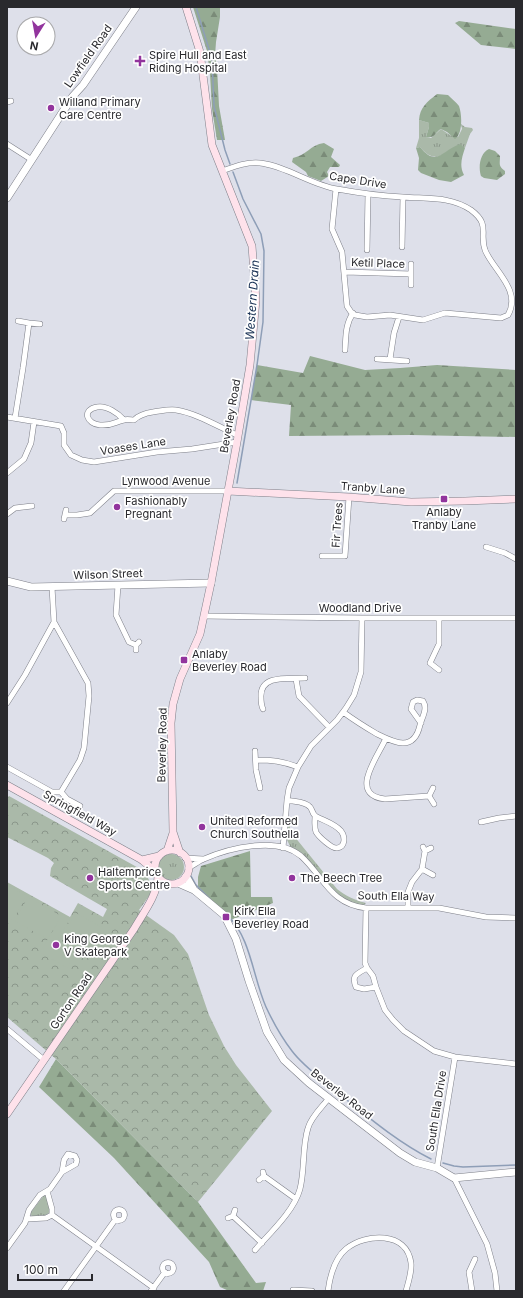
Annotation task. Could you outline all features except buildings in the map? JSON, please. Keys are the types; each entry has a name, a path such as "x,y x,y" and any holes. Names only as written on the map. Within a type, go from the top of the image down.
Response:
{"main road":[{"name":"Beverley Road","path":"167,851 173,832 171,723 173,704 180,679 200,634 211,583 250,365 256,300 252,246 212,145 200,52 186,7"},
{"name":"Tranby Lane","path":"228,491 349,497 411,502 516,498"},
{"name":"Springfield Way","path":"7,785 142,860 157,874"},
{"name":"Beverley Road","path":"173,832 183,855"},
{"path":"142,860 159,856 171,850 183,855 188,868 186,876 178,882 170,884 161,880 157,874 156,861 159,856"},
{"name":"Gorton Road","path":"7,1114 134,929 158,885 157,874"},
{"name":"Gorton Road","path":"152,898 170,884"}],"street":[{"name":"Lowfield Road","path":"7,198 73,96 83,85 136,7"},
{"path":"7,144 32,160"},
{"name":"Cape Drive","path":"222,170 246,162 262,164 336,189 368,194 446,199 470,210 479,218 483,225 485,249 488,256 502,275 508,288 511,298 511,309 508,315 501,318 445,313 424,320 399,316"},
{"path":"336,189 332,229 340,246 345,272 348,306 353,313 367,316 399,316 393,338 390,359"},
{"path":"367,250 368,194"},
{"path":"402,247 403,197"},
{"name":"Ketil Place","path":"410,285 411,264"},
{"name":"Ketil Place","path":"345,272 411,274"},
{"path":"345,350 346,330 353,313"},
{"path":"18,321 40,324"},
{"path":"14,418 29,323"},
{"path":"377,360 390,359 407,361"},
{"path":"124,420 112,411 102,407 91,409 88,412 87,417 89,421 94,424 108,425 124,420 134,420 137,417 148,413 164,410 175,410 187,413 237,438"},
{"name":"Voases Lane","path":"7,417 61,426 64,433 64,445 71,455 82,460 94,462 157,452 192,449 237,438"},
{"path":"7,473 24,459 31,443 34,422"},
{"name":"Lynwood Avenue","path":"65,514 77,516 90,513 114,492 228,491"},
{"name":"Fir Trees","path":"322,556 345,556 349,497"},
{"path":"7,514 15,508 32,506"},
{"path":"486,547 505,553 516,559"},
{"name":"Wilson Street","path":"7,581 31,587 211,583"},
{"path":"118,585 116,614 128,642 137,646"},
{"path":"52,587 54,622 88,683 89,696 84,748 80,760 61,792"},
{"name":"Woodland Drive","path":"204,616 516,618"},
{"path":"283,848 289,788 298,766 310,746 343,712 354,695 361,672 362,618"},
{"path":"439,670 430,663 439,644 440,618"},
{"path":"7,703 25,675 54,622"},
{"path":"260,707 263,685 269,681 283,678 305,678"},
{"path":"296,679 299,696 329,727"},
{"path":"343,712 360,724 401,744 410,742 418,734 421,723"},
{"path":"386,738 368,774 366,781 369,791 379,798 385,799 430,796"},
{"path":"255,751 256,770 260,788"},
{"path":"256,760 273,760 298,766"},
{"path":"7,767 52,792 61,792 67,799 80,806"},
{"path":"433,788 430,796 434,804"},
{"path":"287,800 305,804 310,807 315,816 316,833 331,847 337,848 342,846 344,842 343,832 315,816"},
{"path":"481,822 516,816"},
{"name":"South Ella Way","path":"188,868 204,859 239,848 271,846 291,850 300,856 336,896 354,906 366,908 446,908 486,917 516,918"},
{"path":"408,907 408,892 412,882 422,870 424,849 431,848"},
{"name":"South Ella Way","path":"183,855 204,859"},
{"path":"422,870 433,875"},
{"name":"Beverley Road","path":"186,876 194,890"},
{"name":"Beverley Road","path":"178,882 194,890 224,915 236,939 249,981 268,1032 284,1060 309,1082 400,1153 415,1162 437,1168 454,1178"},
{"path":"366,908 365,963 373,976 385,1010 393,1020 404,1031 434,1051 455,1057 516,1064"},
{"path":"367,968 358,972 354,977 353,980 356,987 364,989 376,987"},
{"path":"7,1028 44,1060"},
{"name":"South Ella Drive","path":"437,1168 455,1057"},
{"path":"255,1250 286,1214 296,1199 300,1189 308,1127 329,1098"},
{"path":"7,1248 25,1223 34,1202 42,1193 47,1191 62,1172"},
{"path":"497,1291 495,1273 487,1244 454,1178 516,1172"},
{"path":"258,1180 264,1174 296,1199"},
{"path":"47,1191 50,1197 52,1215"},
{"path":"27,1219 46,1218 52,1215"},
{"path":"52,1215 152,1289 165,1272"},
{"path":"232,1215 262,1243"},
{"path":"64,1291 115,1220"},
{"path":"328,1291 332,1270 346,1249 356,1243 383,1237 397,1241 408,1253 411,1264 406,1291"},
{"path":"472,1291 469,1272 474,1262"},
{"path":"292,1289 312,1291"}],"green space":[{"path":"193,7 220,7 215,56 219,106 225,140 217,140 212,109 207,51"},
{"path":"459,21 516,29 516,49 481,45 455,23"},
{"path":"437,94 448,95 459,106 461,114 461,128 455,139 441,129 433,136 426,137 429,123 419,120 422,108"},
{"path":"419,120 429,123 426,137 431,138 441,129 450,135 458,137 462,129 461,124 465,127 472,128 473,130 465,148 460,145 440,156 435,157 430,156 420,147 416,148 419,138"},
{"path":"324,143 334,149 331,157 340,165 339,167 330,167 327,172 329,176 321,181 308,176 306,172 292,162 293,158 302,155 319,144"},
{"path":"460,144 465,148 461,165 464,175 451,182 439,180 421,173 418,170 419,158 416,148 420,147 426,153 435,157 440,156"},
{"path":"489,149 495,151 500,156 500,166 505,171 505,174 497,180 484,178 481,176 480,161"},
{"path":"310,356 365,370 437,365 516,370 516,437 411,435 289,436 291,405 251,400 257,365 303,373"},
{"path":"9,796 144,871 154,889 139,910 174,935 188,954 209,1015 224,1046 236,1065 272,1111 198,1202 56,1059 7,1017 7,882 70,917 78,903 103,917 107,909 50,876 51,868 54,863 48,858 7,837 7,798"},
{"path":"288,825 290,826 290,831 337,889 350,898 366,903 363,906 341,899 291,848 287,840"},
{"path":"250,851 251,897 272,897 273,903 231,920 227,914 198,889 198,877 201,866"},
{"path":"171,854 180,858 184,867 180,876 171,880 162,876 158,867 162,858"},
{"path":"8,885 26,896 13,920 7,917"},
{"path":"28,897 61,916 47,939 15,921"},
{"path":"76,913 103,928 87,955 61,939"},
{"name":"King George V Skatepark","path":"63,914 70,919 58,939 77,951 67,968 40,952"},
{"path":"56,1059 198,1202 256,1283 266,1282 263,1291 229,1291 220,1287 209,1262 114,1158 39,1087"},
{"path":"44,1195 47,1196 50,1211 49,1213 45,1216 32,1217 31,1212"}],"waterway":[{"name":"Western Drain","path":"196,7 212,59 214,106 230,164"},
{"name":"Western Drain","path":"233,172 243,199 261,234 264,251 263,322 237,483"},
{"path":"191,876 196,885 210,899"},
{"path":"228,916 242,935 266,1007 281,1035 297,1057 313,1073 382,1128 431,1159"},
{"path":"443,1163 463,1167 516,1165"}],"place":[{"name":"Spire Hull and East Riding Hospital","path":"140,61"},
{"name":"Willand Primary Care Centre","path":"51,108"},
{"name":"Anlaby Tranby Lane","path":"444,499"},
{"name":"Fashionably Pregnant","path":"117,507"},
{"name":"Anlaby Beverley Road","path":"184,660"},
{"name":"United Reformed Church Southella","path":"202,827"},
{"name":"Haltemprice Sports Centre","path":"90,878"},
{"name":"The Beech Tree","path":"292,878"},
{"name":"Kirk Ella Beverley Road","path":"226,917"},
{"name":"King George V Skatepark","path":"56,945"}]}
